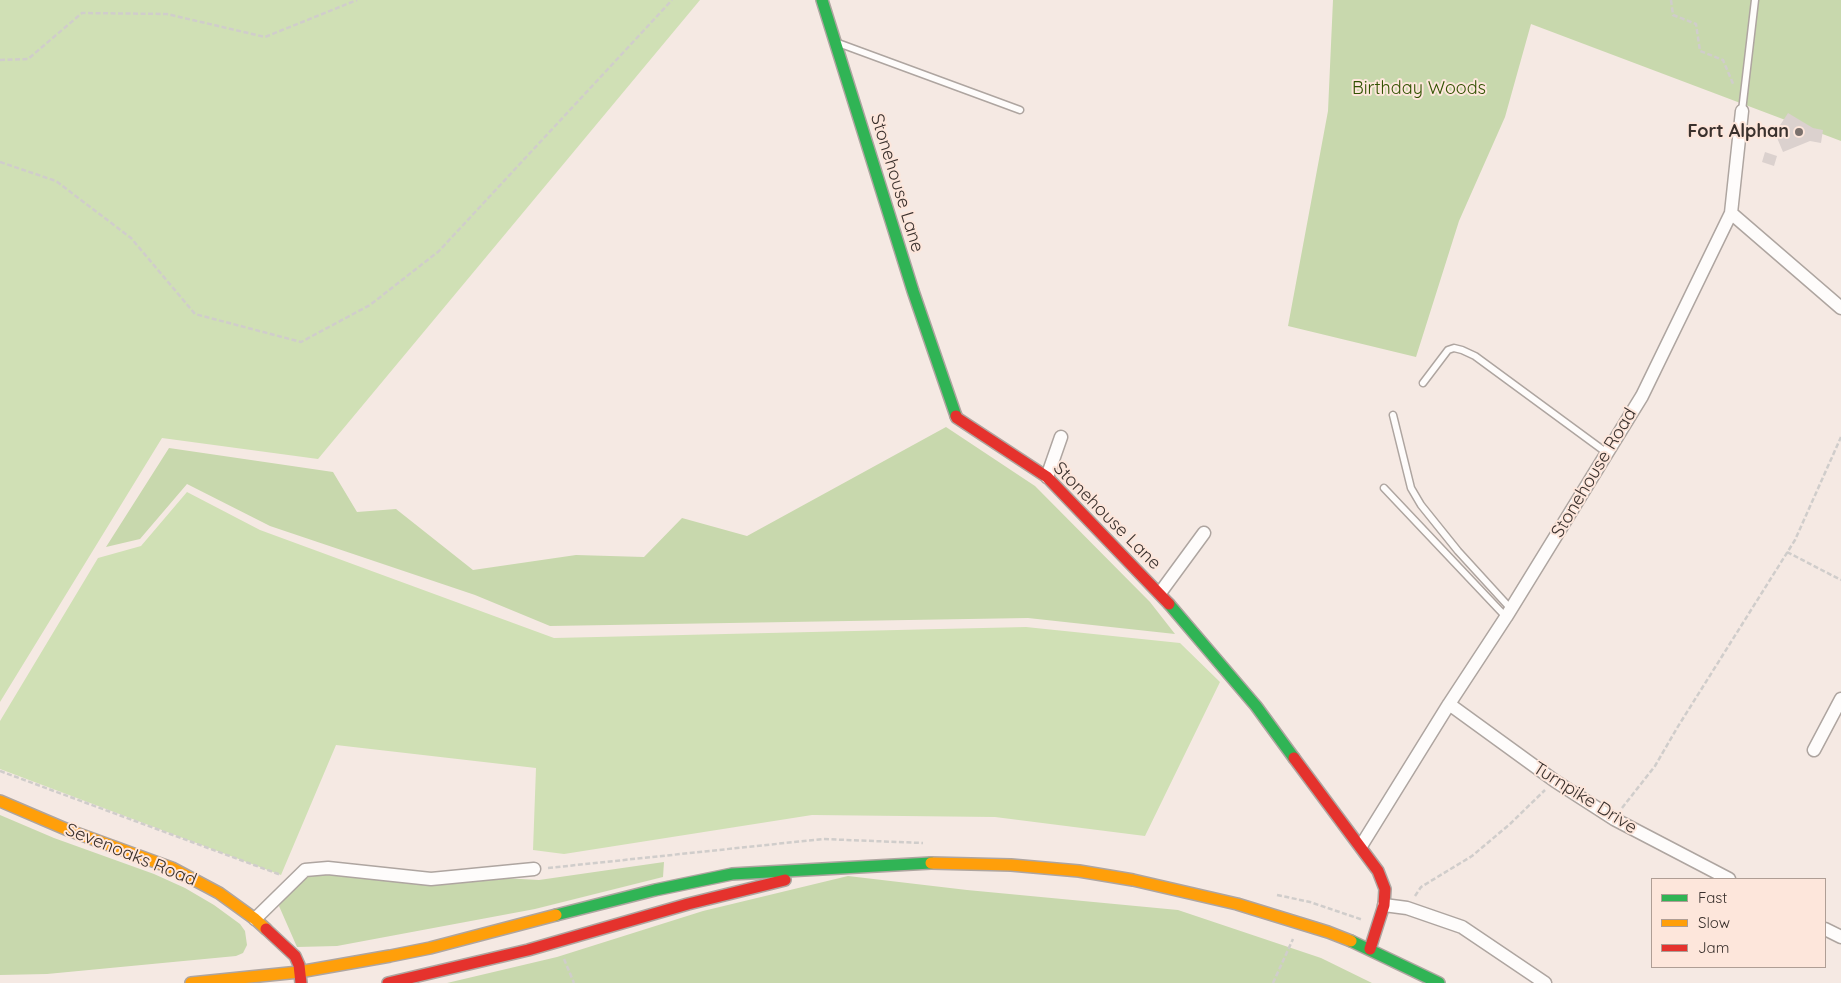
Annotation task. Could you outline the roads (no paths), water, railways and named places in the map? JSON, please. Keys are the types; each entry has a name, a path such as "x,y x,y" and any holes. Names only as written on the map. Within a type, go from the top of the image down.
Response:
{"main road":[{"name":"Stonehouse Lane","path":"822,0 913,291 957,418 1047,477 1160,593 1256,706 1370,858 1383,881 1384,905 1370,949"},
{"name":"Sevenoaks Road","path":"0,801 68,830 172,868 220,893 255,919 295,956 299,965 300,977"},
{"path":"191,983 300,977 430,948 620,898 696,881 748,873 937,863 1011,865 1078,872 1159,885 1237,904 1328,932 1370,949 1439,983"},
{"path":"388,983 546,946 665,911 747,891 819,870"}],"street":[{"name":"Stonehouse Road","path":"1360,846 1366,840 1449,704 1509,613 1642,396 1731,213 1742,111"},
{"path":"1731,213 1841,308"},
{"path":"1047,477 1061,437"},
{"path":"1160,593 1204,533"},
{"path":"1814,750 1841,699"},
{"name":"Turnpike Drive","path":"1449,704 1555,781 1614,819 1727,878"},
{"path":"255,919 305,870 328,868 431,879 534,870"},
{"path":"1384,905 1407,908 1462,927 1545,983"},
{"path":"1826,930 1841,938"}],"lane":[{"path":"1742,111 1755,0"},
{"path":"834,42 1020,110"},
{"path":"1423,383 1448,350 1454,348 1462,350 1475,356 1606,453"},
{"path":"1393,415 1411,488 1421,505 1509,613"},
{"path":"1384,488 1509,613"}],"place":[{"name":"Fort Alphan","path":"1799,132"}],"park label":[{"name":"Birthday Woods","path":"1419,89"}]}
